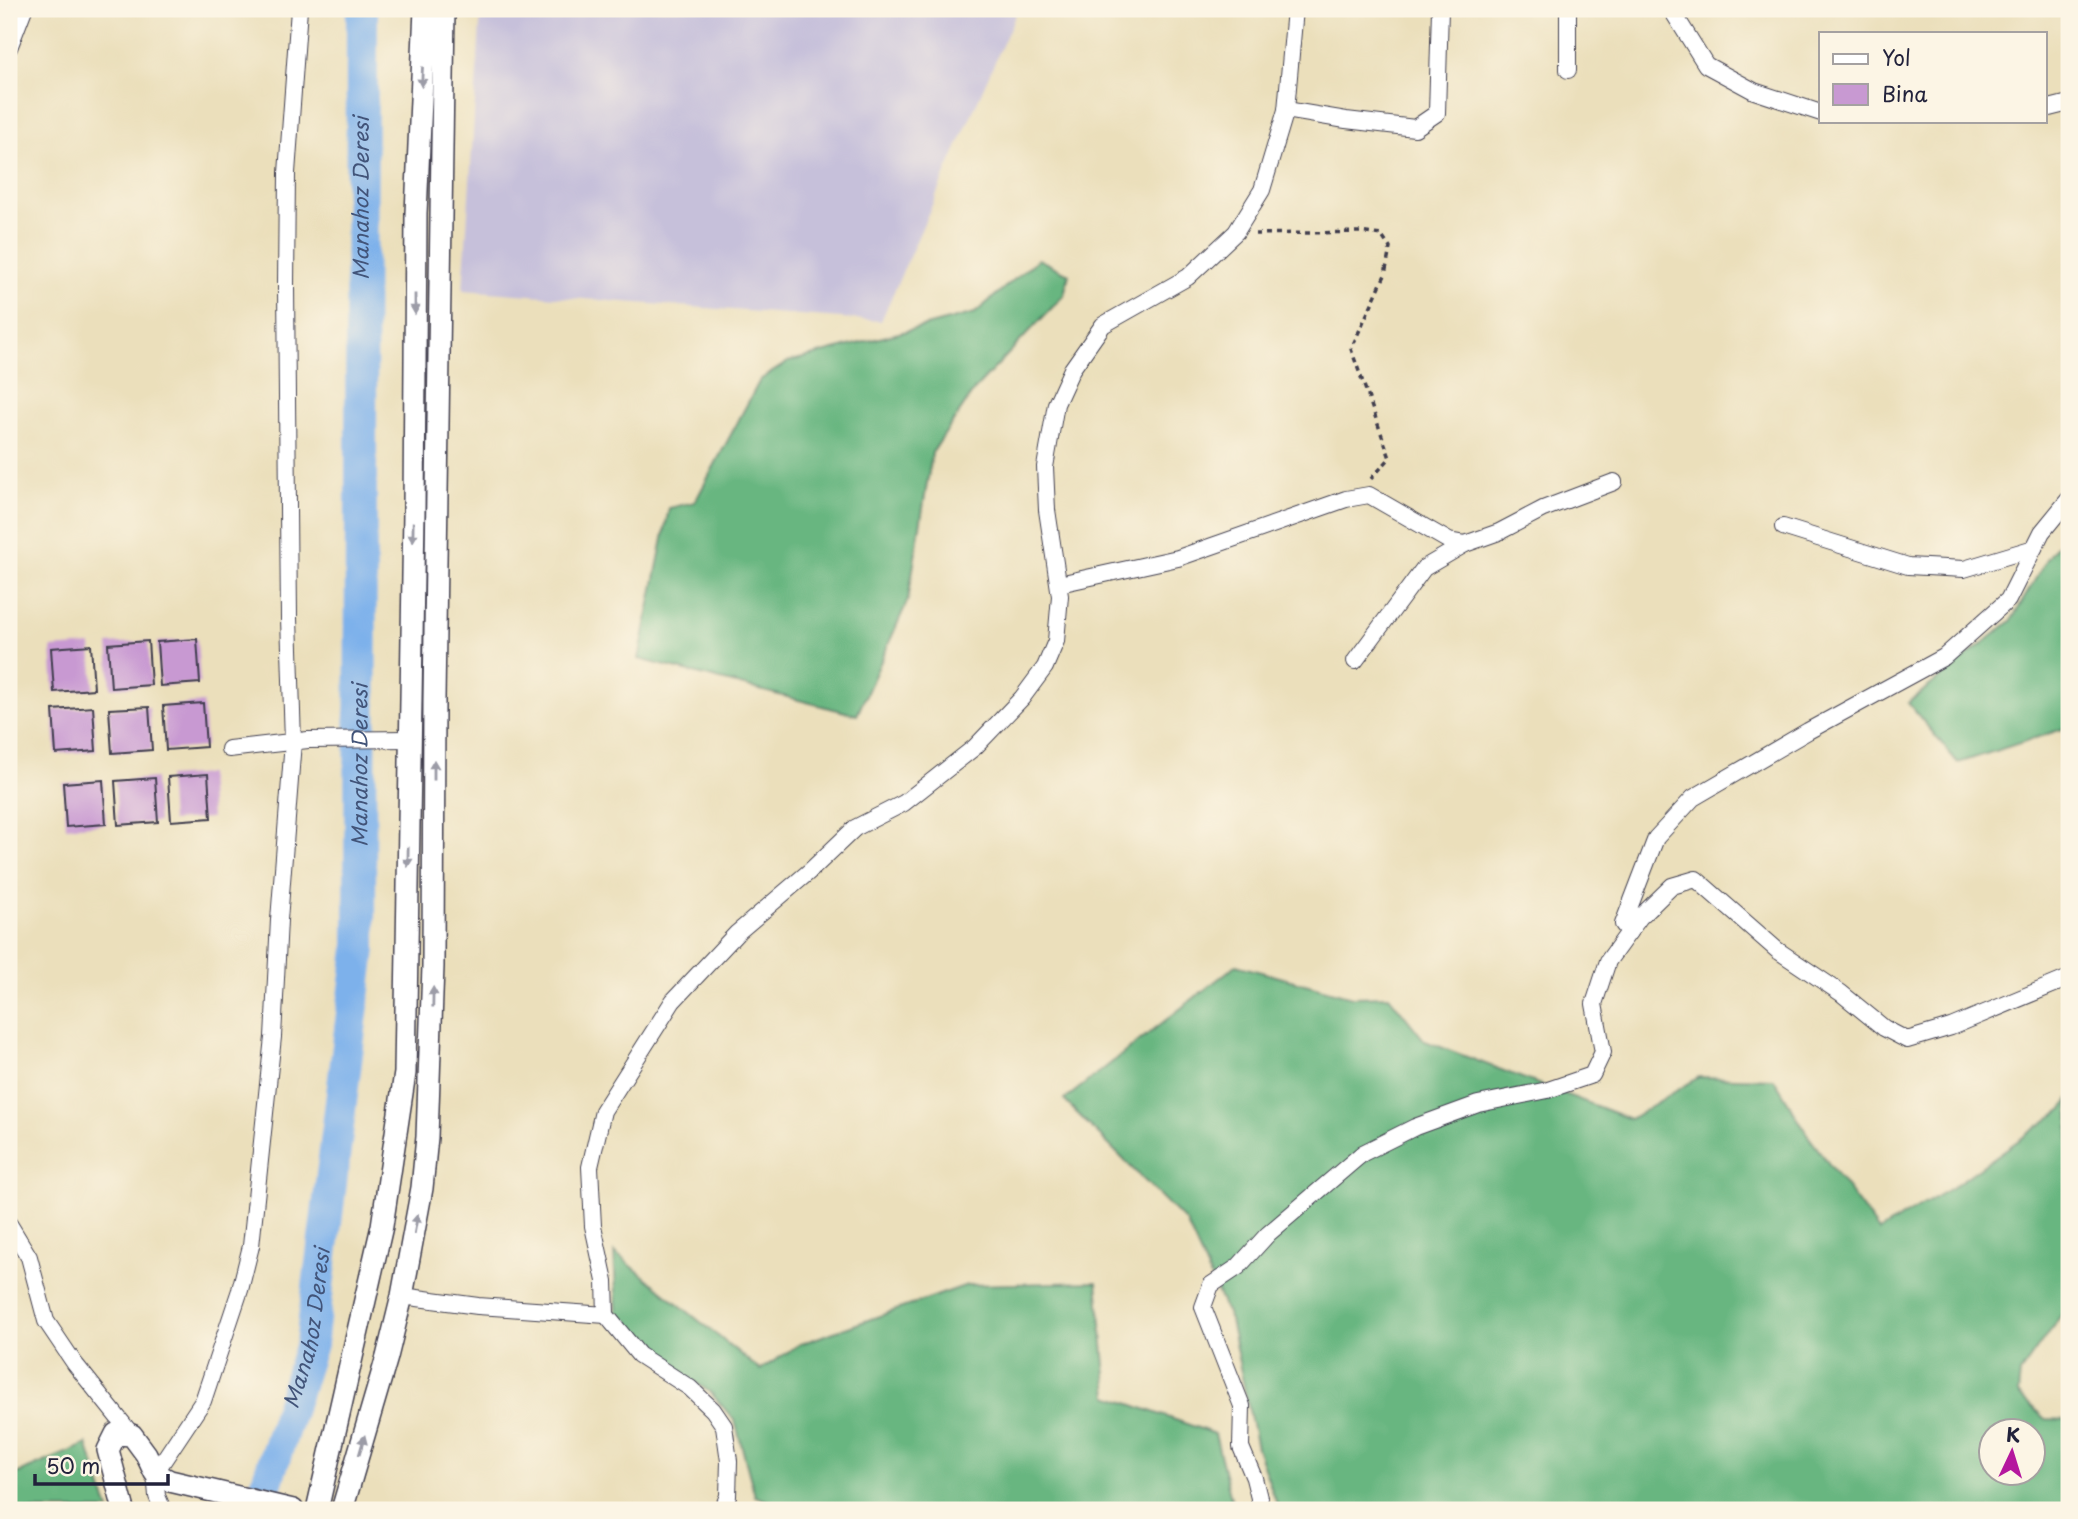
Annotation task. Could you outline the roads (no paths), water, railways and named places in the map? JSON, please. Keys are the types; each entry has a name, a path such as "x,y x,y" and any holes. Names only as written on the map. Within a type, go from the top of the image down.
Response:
{"main road":[{"path":"317,1510 382,1226 405,1073 404,739 416,213 425,9"},
{"path":"342,1510 402,1296 422,1188 431,1064 444,9"},
{"path":"124,1510 107,1450 116,1434 132,1435 162,1477 293,1510"}],"street":[{"path":"9,48 24,9"},
{"path":"163,1510 157,1496 162,1477 203,1401 237,1302 251,1246 273,1037 279,920 301,741 289,618 286,286 287,173 299,9"},
{"path":"722,1510 728,1496 729,1461 724,1426 713,1410 690,1388 639,1355 606,1315 605,1281 593,1226 590,1167 603,1111 673,1001 737,933 811,870 855,828 904,803 975,747 1022,698 1045,667 1056,641 1060,596 1047,510 1045,467 1056,404 1072,369 1103,325 1188,277 1239,226 1262,190 1286,110 1295,9"},
{"path":"1286,110 1415,128 1437,113 1440,9"},
{"path":"1568,9 1568,70"},
{"path":"1671,9 1706,65 1754,91 1819,112"},
{"path":"2046,109 2069,103"},
{"path":"1355,661 1424,568 1465,544 1499,532 1543,509 1614,482"},
{"path":"1059,584 1178,558 1346,499 1369,495 1449,541 1465,544"},
{"path":"1629,932 1623,924 1656,838 1693,798 1944,657 2008,600 2042,532 2069,499"},
{"path":"1783,527 1908,566 1964,569 2034,548"},
{"path":"229,749 301,741 404,739"},
{"path":"1262,1510 1254,1478 1241,1447 1242,1406 1203,1307 1211,1285 1238,1266 1268,1234 1363,1153 1415,1127 1478,1104 1548,1090 1592,1075 1603,1052 1594,1004 1608,961 1640,917 1672,886 1696,879 1777,950 1842,993 1884,1028 1907,1040 1951,1027 2069,978"},
{"path":"9,1224 29,1257 46,1321 75,1364 132,1435"},
{"path":"402,1296 478,1306 606,1315"}],"waterway":[{"name":"Manahoz Deresi","path":"258,1510 311,1344 360,949 362,9"}]}
